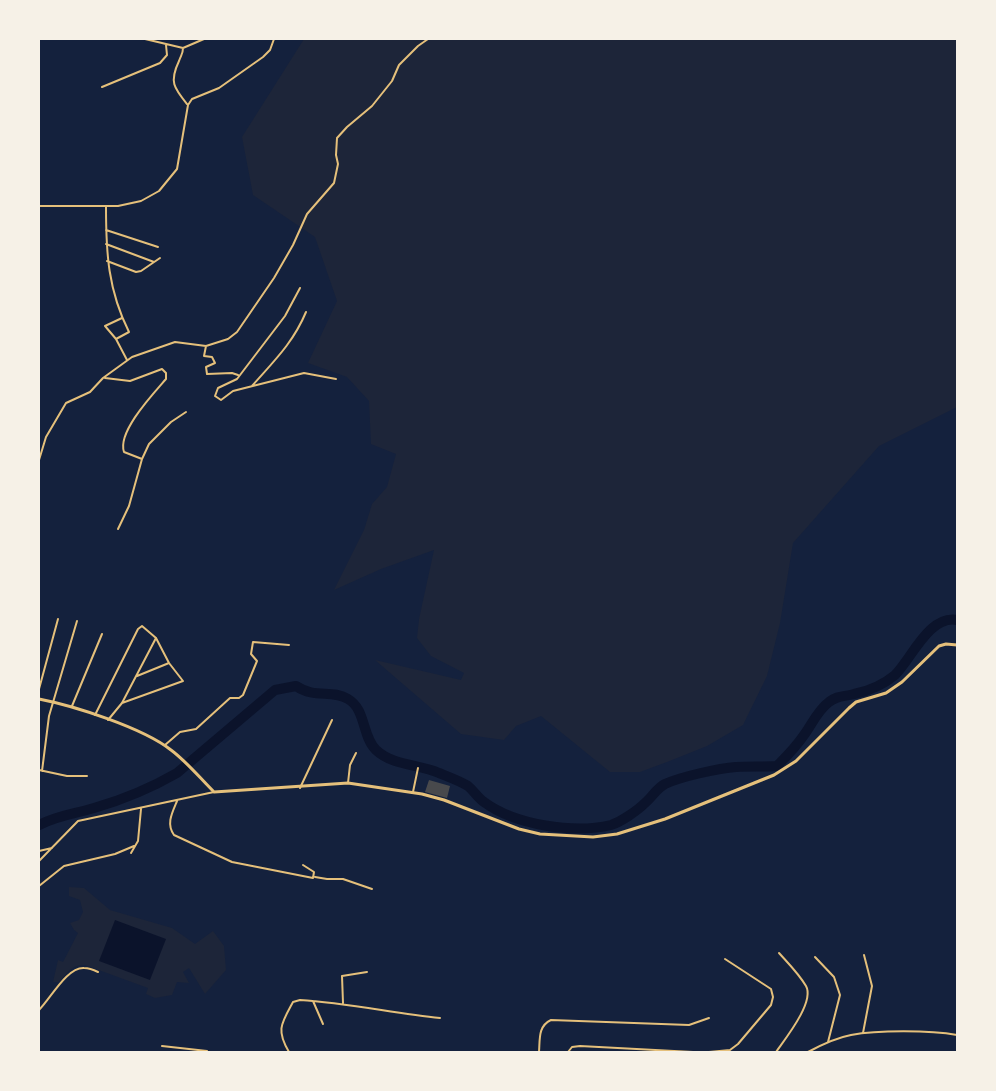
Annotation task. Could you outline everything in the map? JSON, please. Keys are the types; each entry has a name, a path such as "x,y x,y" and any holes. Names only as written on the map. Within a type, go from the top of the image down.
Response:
{"street":[{"path":"145,39 183,48 204,39"},
{"path":"39,206 106,207 141,201 159,191 177,169 188,105 192,99 219,88 263,57 270,50 274,39"},
{"path":"39,460 46,437 66,403 90,392 103,378 127,360 175,342 206,346 228,339 237,332 288,254 307,214 333,183 338,164 337,138 372,106 392,81 399,65 428,39"},
{"path":"102,87 160,63 167,55 166,45"},
{"path":"183,48 173,82 176,91 188,105"},
{"path":"106,207 107,261 116,303 129,332 116,339"},
{"path":"106,230 158,247"},
{"path":"106,244 154,262"},
{"path":"107,261 136,272 160,258"},
{"path":"300,288 285,316 234,381 218,388 215,396 218,399 225,398 232,391 304,373 336,378"},
{"path":"252,386 281,356 299,328 306,312"},
{"path":"122,318 105,326 116,339 127,360"},
{"path":"206,346 204,356 212,357 214,363 206,367 207,374 232,373 238,375"},
{"path":"103,378 130,381 154,370 162,369 166,373 165,379 132,423 122,446 124,452 142,459"},
{"path":"118,529 129,506 142,459 149,444 171,422 186,412"},
{"path":"39,689 58,619"},
{"path":"77,621 52,701 41,771 66,776 87,776"},
{"path":"95,715 138,629 142,626 156,638 169,663 183,681 122,703"},
{"path":"72,706 102,634"},
{"path":"108,720 122,703 156,638"},
{"path":"165,745 180,732 196,729 230,698 241,697 256,665 256,659 251,654 253,642 289,645"},
{"path":"39,861 78,821 214,792 348,783 413,792 444,800 510,826 540,834 593,837 617,834 640,828 774,775 796,761 856,702 886,693 902,682 939,646 957,645"},
{"path":"137,676 169,663"},
{"path":"39,699 72,706 144,734 165,745 214,792"},
{"path":"300,788 332,720"},
{"path":"348,783 350,765 356,753"},
{"path":"413,792 418,768"},
{"path":"177,801 170,820 170,828 174,835 239,864 310,879 315,877 343,879 372,889"},
{"path":"131,853 138,841 141,808"},
{"path":"39,886 64,866 115,854 134,846"},
{"path":"39,851 52,848"},
{"path":"303,865 312,870 315,877"},
{"path":"776,1052 795,1025 808,992 779,953"},
{"path":"863,1033 872,986 864,955"},
{"path":"815,957 834,977 840,995 828,1042"},
{"path":"709,1052 730,1050 738,1044 771,1005 773,997 771,989 725,958"},
{"path":"39,1010 68,975 77,969 85,968 98,972"},
{"path":"343,1003 342,976 367,972"},
{"path":"289,1052 281,1038 281,1028 293,1002 300,1000 343,1003 392,1013 440,1018"},
{"path":"313,1001 323,1024"},
{"path":"539,1052 541,1029 551,1020 689,1025 709,1018"},
{"path":"808,1052 828,1042 863,1033 924,1032 957,1035"},
{"path":"162,1046 177,1050 207,1051"},
{"path":"588,1046 591,1052"},
{"path":"568,1052 572,1047 588,1046 693,1052"},
{"path":"621,1047 624,1052"},
{"path":"414,1052 424,1052"}],"shaded area":[{"path":"304,39 957,39 957,407 879,446 793,543 780,623 767,676 743,725 707,746 640,772 610,772 541,716 516,726 504,740 461,734 375,660 461,680 464,673 431,656 417,638 434,550 381,569 334,590 364,530 372,504 387,487 396,454 371,444 369,401 347,377 308,363 337,301 315,237 253,195 242,137"},
{"path":"69,887 84,888 110,910 172,928 195,944 213,931 224,946 226,970 205,994 189,968 183,972 189,983 177,982 172,995 155,998 146,994 148,988 85,965 73,968 59,982 53,982 58,960 63,962 78,933 70,923 79,920 83,912 80,900 69,896"},
{"path":"115,920 166,939 150,980 99,961"}],"building":[{"path":"429,780 450,786 447,798 425,792"}],"waterway":[{"path":"39,825 147,789 177,773 275,690 296,686 310,692 342,696 348,699 358,709 368,738 376,750 390,759 431,770 461,782 484,802 512,817 563,828 596,828 611,825 634,812 659,788 672,781 729,768 777,766 798,744 825,705 838,697 860,693 886,682 895,675 922,639 938,624 947,620 957,620"}]}
